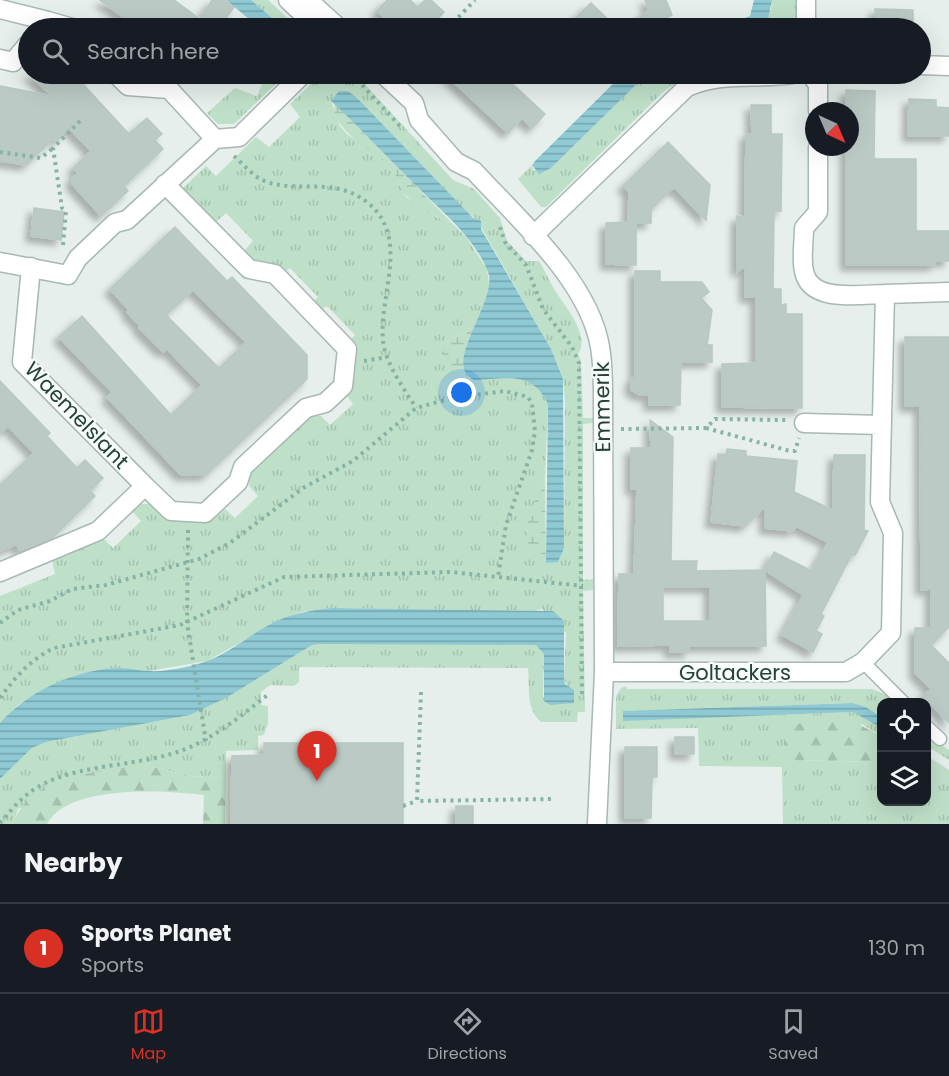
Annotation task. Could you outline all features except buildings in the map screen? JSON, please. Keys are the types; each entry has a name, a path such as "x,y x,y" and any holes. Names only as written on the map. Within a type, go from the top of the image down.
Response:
{"street":[{"path":"288,0 307,18"},
{"path":"308,0 328,18"},
{"path":"806,0 806,18"},
{"path":"0,9 25,18"},
{"path":"0,59 13,62 18,56"},
{"path":"931,65 949,66"},
{"path":"126,84 169,89 215,139"},
{"path":"0,262 68,275 78,258 115,223 127,220 215,139 238,137 293,84"},
{"name":"Emmerik","path":"393,84 414,103 419,120 456,162 474,171 558,263 588,308 600,346 604,672 597,824"},
{"path":"533,236 687,87 694,84"},
{"path":"817,84 818,102"},
{"path":"818,156 818,212 804,228 804,272 808,282 826,293 949,292"},
{"path":"165,184 249,270 274,274 347,349 343,386 325,403 306,408 243,467 238,482 205,513 189,512"},
{"name":"Waemelslant","path":"31,267 22,362 171,511 189,512"},
{"name":"Goltackers","path":"604,672 846,672 863,662 886,640 892,625 893,533 880,502 885,294"},
{"path":"804,423 882,425"},
{"name":"Waemelslant","path":"0,572 98,531 146,486"}],"lane":[{"path":"863,662 899,698"},
{"path":"931,730 940,739"}],"path":[{"path":"458,18 475,0"},
{"path":"41,158 82,119"},
{"path":"215,139 260,179 275,184 328,185 351,193 375,210 383,221 390,258 384,346 394,370 416,408"},
{"path":"52,148 62,208 66,211 63,250 78,258"},
{"path":"0,152 54,160"},
{"path":"515,253 526,265 543,309 577,355 581,421 582,699"},
{"path":"0,623 18,610 51,601 72,590 106,585 199,559 230,543 303,488 353,461 416,408 483,392 522,394 532,404 535,430 532,450 512,504 498,577"},
{"path":"581,421 615,422 616,429 706,428 795,451 804,423 797,420 715,419 706,428"},
{"path":"189,512 186,562 187,623 206,741"},
{"path":"0,698 26,666 37,656 54,648 144,634 187,623 267,583 284,577 424,572 580,586"},
{"path":"417,801 421,692"},
{"path":"0,823 29,793 64,776 171,754 206,741 269,694"},
{"path":"403,806 417,801 552,800"}],"green space":[{"path":"251,0 268,0 287,18 272,18"},
{"path":"772,0 796,0 796,18 766,18 771,9"},
{"path":"262,84 276,84 234,124 218,124 207,113 235,88 257,96"},
{"path":"311,84 365,84 453,180 474,189 500,218 507,241 526,261 539,261 580,331 581,347 578,354 581,361 583,418 593,418 593,423 583,424 583,580 593,579 593,590 583,591 585,712 578,712 577,722 541,722 530,704 528,668 299,667 299,682 294,686 270,685 261,692 261,705 268,706 268,723 264,735 258,736 258,750 226,751 226,778 189,776 146,765 18,809 13,824 0,824 0,779 32,748 46,742 190,715 226,698 312,645 528,643 536,645 544,654 543,698 568,688 564,678 566,633 542,609 534,611 332,608 303,612 278,621 207,661 149,671 120,668 96,670 73,676 18,705 0,723 0,596 55,574 52,560 103,538 113,548 141,521 132,511 135,504 156,504 170,520 210,522 225,509 235,518 258,496 249,486 249,473 309,415 321,416 330,425 353,404 345,393 354,384 355,346 350,340 355,335 327,306 321,310 313,302 318,297 290,268 285,272 252,266 243,252 253,241 226,213 215,223 183,194 184,187 206,166 216,176 256,137 269,147 300,117 290,104","holes":["331,101 477,220 551,349 563,379 565,399 564,548 550,563 546,563 526,532 545,478 548,404 542,393 526,381 507,378 474,380 469,378 447,341 473,329 490,291 487,269 466,237 452,223 436,217 406,197 395,170 378,154 347,134 340,126"]},
{"path":"637,84 675,84 663,92 546,207 541,207 518,179 532,165 533,170 551,168"},
{"path":"335,104 452,223 424,210 408,197 397,180 395,170 346,131 335,113"},
{"path":"473,329 464,359 469,378 451,369 442,353 447,341"},
{"path":"545,478 546,563 535,555 529,546 527,535 531,512"},
{"path":"626,686 627,689 872,689 887,695 890,698 877,698 877,714 866,707 853,703 623,711 623,720 853,712 877,726 877,733 862,724 783,760 877,762 877,806 931,806 931,759 949,770 949,824 783,824 782,767 699,766 698,728 616,729 616,696 621,688"},
{"path":"854,722 877,734 877,762 783,760 785,724"},
{"path":"931,738 949,750 949,760 931,749"},
{"path":"146,765 189,776 226,778 225,824 203,824 204,795 143,791 95,796 75,802 58,811 47,824 13,824 22,807 51,785 69,778"}],"water":[{"path":"226,0 251,0 272,18 248,18"},
{"path":"754,0 772,0 768,18 745,18 750,16"},
{"path":"613,84 637,84 551,168 539,174 532,165"},
{"path":"339,91 348,91 356,97 473,218 481,221 481,229 551,349 563,379 564,548 558,562 546,563 548,404 542,393 526,381 507,378 474,380 465,372 463,360 466,346 486,299 489,284 488,272 482,259 455,224 331,101"},
{"path":"332,608 553,611 564,621 564,678 565,684 574,690 574,703 550,705 544,701 544,654 536,645 312,645 226,698 190,715 46,742 32,748 0,779 0,723 12,711 40,691 72,677 106,669 156,671 194,665 217,657 279,620 305,612"},
{"path":"853,703 866,707 877,714 877,726 853,712 623,721 623,711"}],"place":[{"name":"Sports Planet","path":"317,781"}]}
